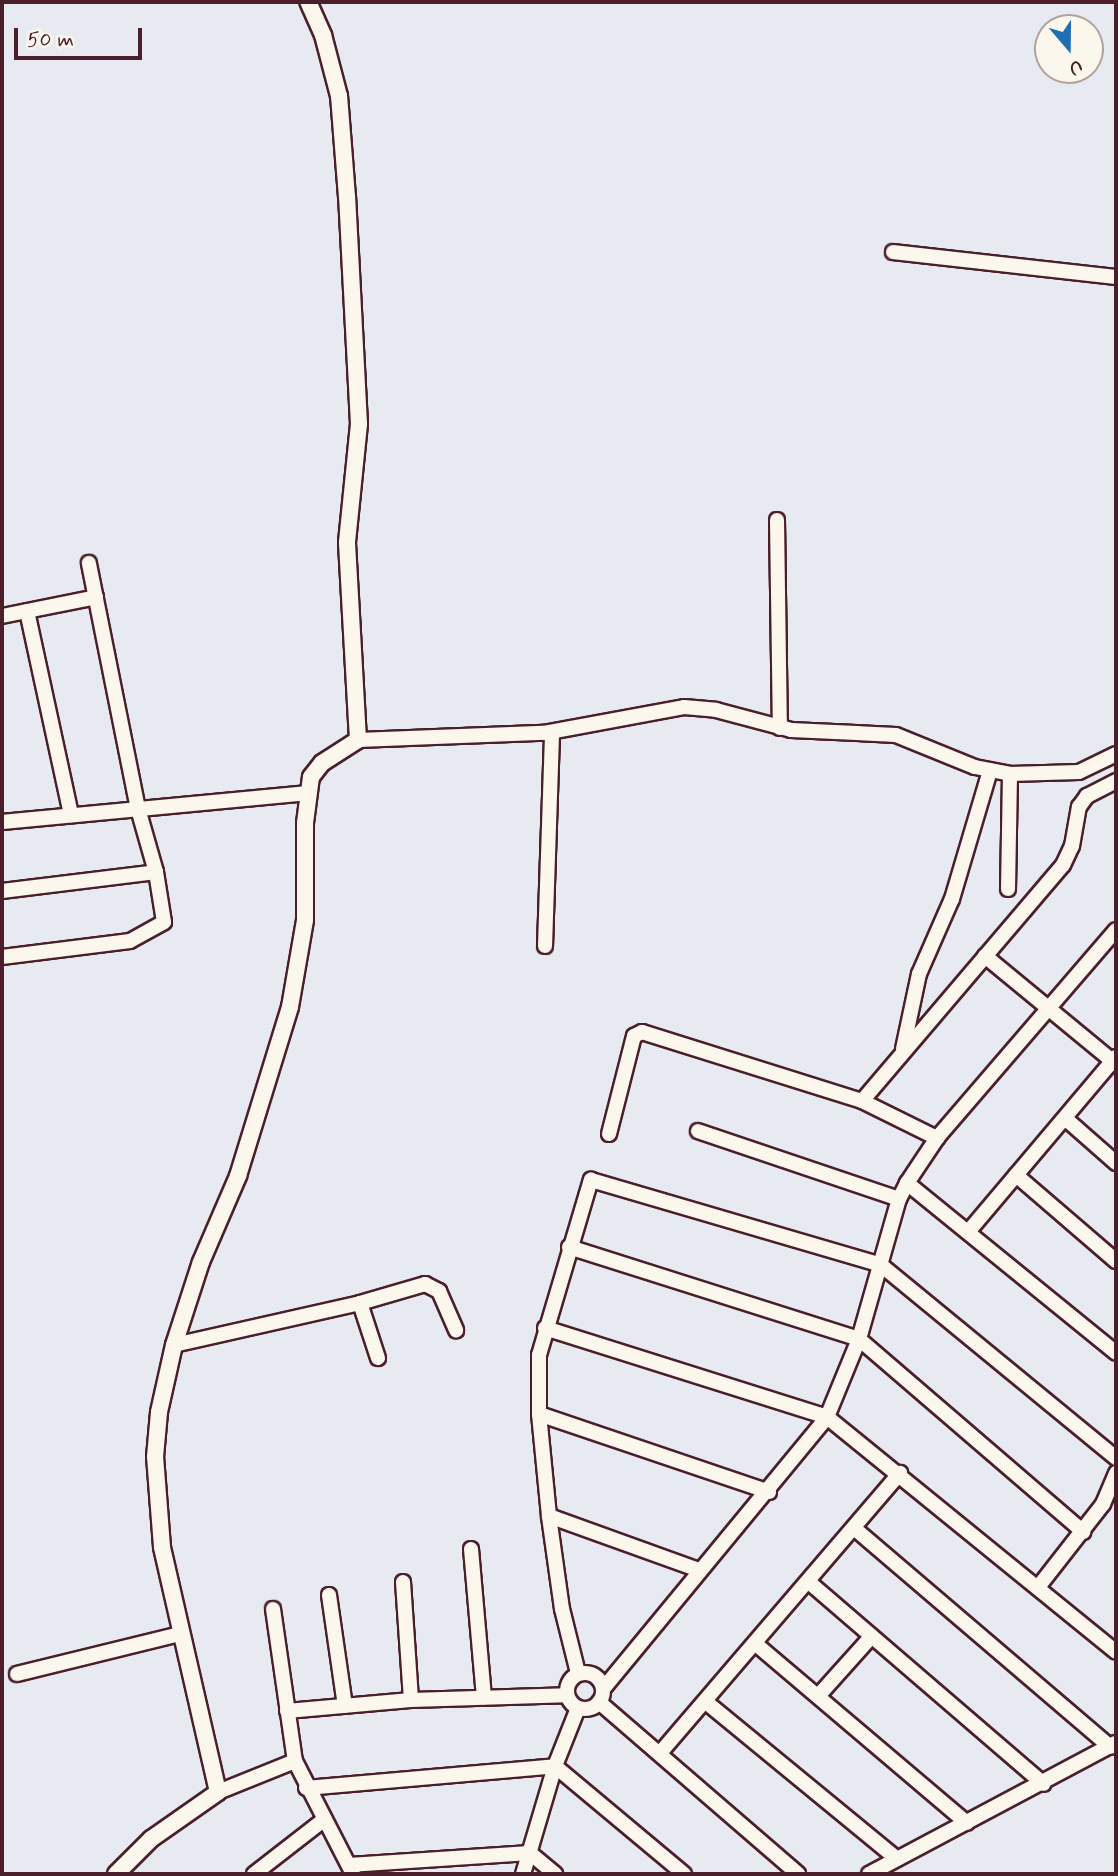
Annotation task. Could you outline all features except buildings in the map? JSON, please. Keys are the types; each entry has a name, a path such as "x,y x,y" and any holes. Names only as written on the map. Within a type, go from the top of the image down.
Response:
{"street":[{"path":"308,2 323,35 339,96 346,197 359,424 347,542 358,740"},
{"path":"893,252 1116,277"},
{"path":"777,520 780,728"},
{"path":"2,957 130,941 164,922 156,872 138,809 89,563"},
{"path":"2,616 96,597"},
{"path":"27,611 71,816"},
{"path":"218,1792 162,1547 155,1457 159,1412 174,1345 201,1262 238,1177 290,1007 305,920 307,793 322,763 358,740 552,732 684,707 716,710 780,728 895,735 990,771 1010,774 1079,772 1116,754"},
{"path":"545,946 552,732"},
{"path":"902,1053 919,974 952,899 990,771"},
{"path":"1008,889 1010,774"},
{"path":"862,1101 1063,864 1072,846 1079,807 1087,796 1116,781"},
{"path":"2,819 71,816 307,793"},
{"path":"2,891 156,872"},
{"path":"523,1874 555,1766 578,1708 601,1696 699,1570 769,1492 827,1417 859,1339 899,1199 907,1183 937,1138 1116,930"},
{"path":"968,1232 1115,1060 985,956"},
{"path":"609,1133 634,1036 642,1032 862,1101 937,1138"},
{"path":"1066,1119 1116,1163"},
{"path":"698,1132 899,1199"},
{"path":"1016,1175 1116,1261"},
{"path":"578,1674 562,1609 549,1516 539,1414 539,1355 587,1184 596,1179 881,1265 1116,1458"},
{"path":"907,1183 1116,1353"},
{"path":"569,1248 859,1339 1083,1532"},
{"path":"174,1345 433,1285 456,1330"},
{"path":"360,1303 378,1358"},
{"path":"545,1328 827,1417 1039,1586 1116,1652"},
{"path":"539,1414 769,1492"},
{"path":"1039,1586 1083,1532 1116,1473"},
{"path":"660,1753 757,1646 900,1474"},
{"path":"549,1516 699,1570"},
{"path":"854,1528 1113,1744 1044,1784 869,1874"},
{"path":"471,1549 484,1697"},
{"path":"402,1582 411,1700"},
{"path":"810,1583 1044,1784"},
{"path":"329,1595 345,1706"},
{"path":"273,1609 295,1761 322,1821 351,1870 530,1853 555,1874"},
{"path":"17,1674 180,1634"},
{"path":"818,1695 872,1636"},
{"path":"757,1646 967,1823"},
{"path":"566,1695 568,1683 578,1674"},
{"path":"578,1674 597,1677 601,1696 660,1753 798,1874"},
{"path":"287,1711 411,1700 566,1695 578,1708"},
{"path":"706,1702 897,1859"},
{"path":"116,1874 151,1839 218,1792 295,1761"},
{"path":"306,1788 555,1766 684,1874"},
{"path":"254,1874 322,1821"}]}
